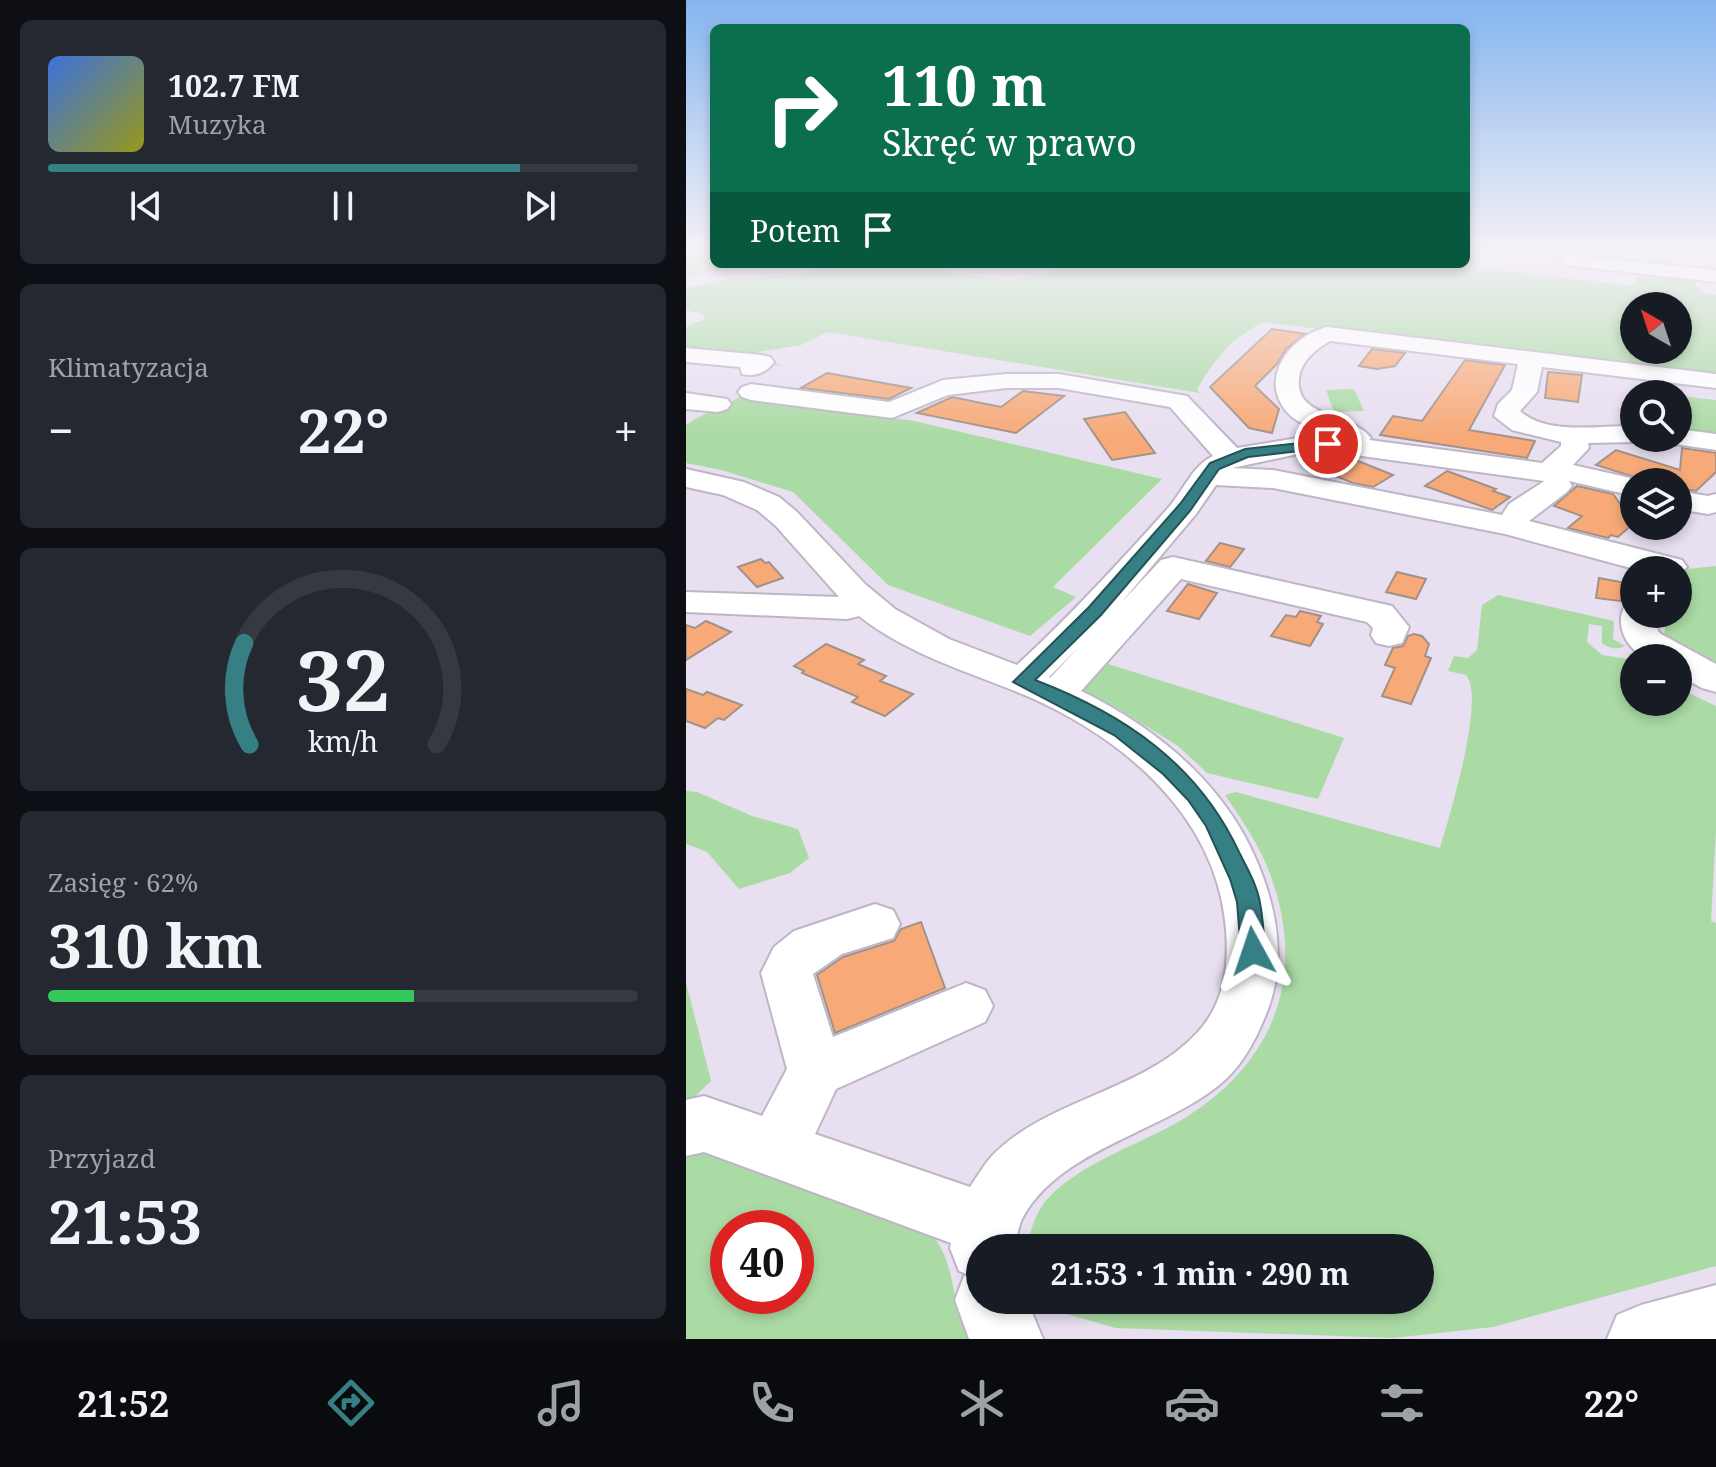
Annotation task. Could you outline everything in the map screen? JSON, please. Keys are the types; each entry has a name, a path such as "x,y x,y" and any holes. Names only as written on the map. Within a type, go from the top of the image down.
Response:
{"street":[{"path":"1359,446 1356,434 1312,419 1292,400 1284,387 1286,373 1306,346 1327,334 1716,381"},
{"path":"686,355 762,362 751,380 892,410 943,388 1006,381 1059,381 1172,398 1183,405 1210,439 1219,467"},
{"path":"1531,360 1524,392 1507,410 1507,416 1528,427 1574,436 1620,433"},
{"path":"686,401 718,404"},
{"path":"1510,526 1520,511 1554,478 1575,448 1574,436"},
{"path":"1692,439 1716,442"},
{"path":"1039,688 1095,611 1219,467 1298,446 1359,446 1535,472 1554,478 1620,485"},
{"path":"1219,467 1510,526 1620,556"},
{"path":"686,478 745,494 778,511 862,602 884,621 915,638 1039,688 1121,730 1170,769 1196,795 1230,852 1248,902 1253,951 1239,1017 1226,1040 1207,1061 1167,1090 1053,1145 1031,1160 1005,1190 985,1234"},
{"path":"1692,502 1716,503"},
{"path":"1039,688 1173,567 1379,614 1391,627 1389,635"},
{"path":"686,602 847,608 862,602"},
{"path":"1637,628 1640,635 1654,644"},
{"path":"1692,666 1716,680"},
{"path":"816,1071 787,973 790,962 819,943 875,924"},
{"path":"776,1151 816,1071 966,1006"},
{"path":"695,1126 776,1151 979,1234"},
{"path":"993,1314 1009,1339"},
{"path":"1641,1339 1716,1319"}],"green space":[{"path":"692,311 1620,311 1620,364 1692,364 1692,311 1716,311 1716,379 1264,322 1225,350 1197,389 1200,393 828,332 801,345 757,352 782,366 686,352 686,327 705,319 703,314"},
{"path":"1354,389 1364,411 1334,412 1326,390"},
{"path":"742,395 914,421 1162,479 1053,587 1076,597 1030,636 888,585 793,492 686,463 686,425"},
{"path":"1692,397 1716,400 1716,438 1692,435"},
{"path":"1716,566 1716,673 1692,659 1692,644 1663,642 1665,628 1692,628 1692,569"},
{"path":"1176,578 1105,663 1344,738 1318,799 1207,773 1178,746 1079,688"},
{"path":"1498,595 1614,621 1613,639 1622,644 1620,648 1602,643 1602,626 1589,624 1587,642 1602,655 1620,658 1620,716 1692,716 1692,695 1716,706 1716,831 1711,921 1716,923 1716,1266 1493,1327 1393,1338 1116,1328 1067,1314 1434,1314 1434,1234 1030,1234 1047,1199 1062,1185 1100,1161 1178,1122 1211,1100 1238,1075 1259,1047 1274,1017 1283,984 1285,949 1281,913 1261,853 1225,795 1236,792 1440,848 1464,758 1472,707 1471,688 1466,675 1448,671 1454,656 1468,658 1477,650 1482,605"},
{"path":"686,791 697,792 752,816 798,829 809,858 790,873 739,889 707,852 686,844"},
{"path":"686,982 711,1081 686,1105"},
{"path":"686,1141 934,1237 947,1262 959,1314 969,1339 686,1339"}],"building":[{"path":"1272,329 1305,334 1286,349 1277,364 1255,386 1279,409 1272,433 1249,428 1210,387"},
{"path":"1372,349 1405,353 1395,366 1377,369 1359,366"},
{"path":"1465,360 1505,365 1469,430 1535,441 1527,458 1380,435 1393,416 1422,421"},
{"path":"1548,372 1582,375 1578,402 1545,398"},
{"path":"827,373 911,388 889,399 801,388"},
{"path":"1023,391 1064,396 1016,433 917,413 952,397 1001,407"},
{"path":"1125,412 1155,453 1112,460 1084,419"},
{"path":"1692,449 1716,453 1716,472 1696,491 1692,490 1692,468 1680,468 1682,452 1692,452"},
{"path":"1616,450 1674,468 1620,468 1620,473 1596,465"},
{"path":"1330,456 1353,459 1393,475 1373,487 1353,483 1311,466"},
{"path":"1447,471 1510,497 1492,510 1425,486"},
{"path":"1577,486 1613,494 1620,504 1620,535 1608,538 1568,528 1582,516 1554,506"},
{"path":"1220,543 1244,549 1230,567 1206,561"},
{"path":"761,559 769,562 783,578 757,587 738,567"},
{"path":"1397,572 1426,579 1416,599 1386,592"},
{"path":"1599,578 1620,582 1620,601 1596,598"},
{"path":"1188,584 1217,593 1199,619 1167,611"},
{"path":"1300,611 1321,616 1317,622 1323,624 1310,646 1271,636 1286,615 1296,617"},
{"path":"706,621 731,632 686,660 686,625 695,628"},
{"path":"1408,636 1422,636 1429,644 1425,656 1431,658 1411,704 1382,696 1395,668 1385,665 1393,648 1403,646"},
{"path":"826,644 864,660 858,664 886,676 880,681 913,694 885,716 852,702 858,697 802,673 804,671 794,666"},
{"path":"686,689 703,695 707,692 742,705 724,720 718,718 705,728 686,721"},
{"path":"921,922 945,988 835,1033 817,975 843,957 894,941 901,929"}],"route":[{"path":"1253,951 1252,926 1241,879 1230,852 1196,795 1170,769 1121,730 1056,695 1022,682 1095,611 1185,508 1214,466 1245,453 1328,444"}]}
